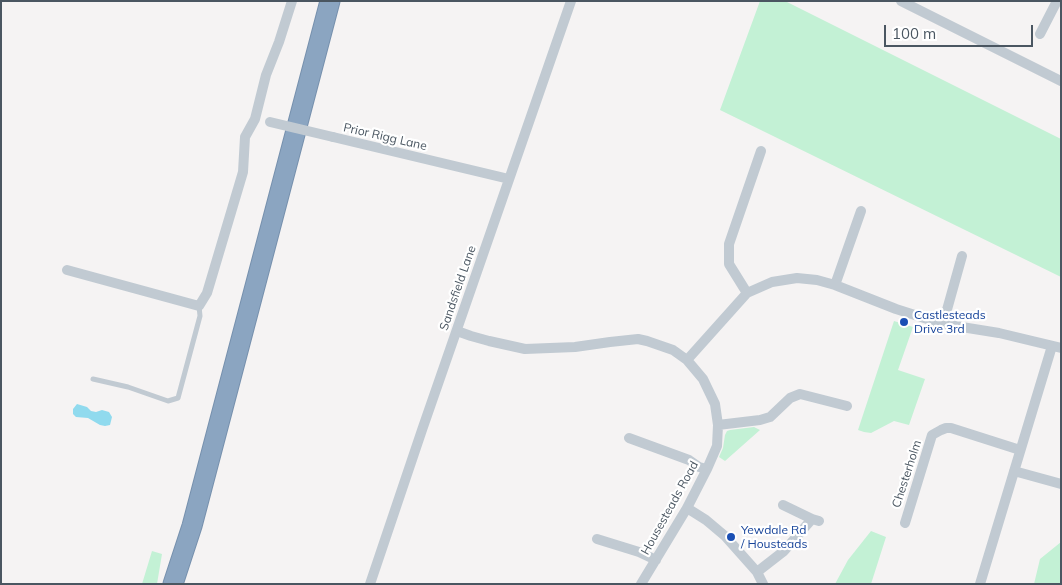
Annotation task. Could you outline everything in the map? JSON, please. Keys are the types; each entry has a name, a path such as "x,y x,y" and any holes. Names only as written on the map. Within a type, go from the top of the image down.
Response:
{"highway":[{"path":"173,584 192,526 330,1"}],"street":[{"path":"67,270 199,306 207,293 242,172 244,137 255,118 266,75 292,1"},
{"name":"Sandsfield Lane","path":"370,584 571,1"},
{"path":"901,1 1061,81"},
{"path":"1040,34 1057,1"},
{"name":"Prior Rigg Lane","path":"255,118 510,179"},
{"path":"747,293 729,264 729,244 761,151"},
{"path":"835,285 861,211"},
{"path":"943,324 962,256"},
{"path":"687,360 747,293 772,282 797,278 835,285 896,310 943,324 999,333 1056,347 1020,450 980,584"},
{"name":"Housesteads Road","path":"457,330 489,342 525,349 576,347 638,339 673,350 687,360 703,379 715,404 718,426 717,446 708,469 687,508 641,584"},
{"path":"718,426 770,417 790,398 800,394 847,406"},
{"name":"Chesterholm","path":"904,523 932,436 941,430 951,428 1020,450"},
{"path":"629,438 708,469"},
{"path":"1014,471 1061,484"},
{"path":"757,572 784,551 815,520 784,506"},
{"path":"687,508 706,520 725,536 757,572 763,584"},
{"path":"598,539 639,552 656,560"}],"lane":[{"path":"93,378 128,387 168,401 178,398 200,316 199,306"}],"green space":[{"path":"760,1 785,1 1061,139 1061,277 720,110"},
{"path":"894,321 913,327 898,370 925,379 909,425 894,421 871,433 864,432 858,430"},
{"path":"754,427 760,430 725,461 719,457 727,431"},
{"path":"871,531 886,537 871,584 835,584 848,560"},
{"path":"1061,542 1061,584 1034,584 1040,559"},
{"path":"152,551 162,554 157,584 142,584"}],"water":[{"path":"77,404 87,407 91,411 102,410 109,412 112,417 110,425 100,425 88,418 76,417 73,414 73,409"}],"place":[{"name":"Castlesteads Drive 3rd","path":"904,322"},
{"name":"Yewdale Rd / Housteads","path":"731,537"}]}
